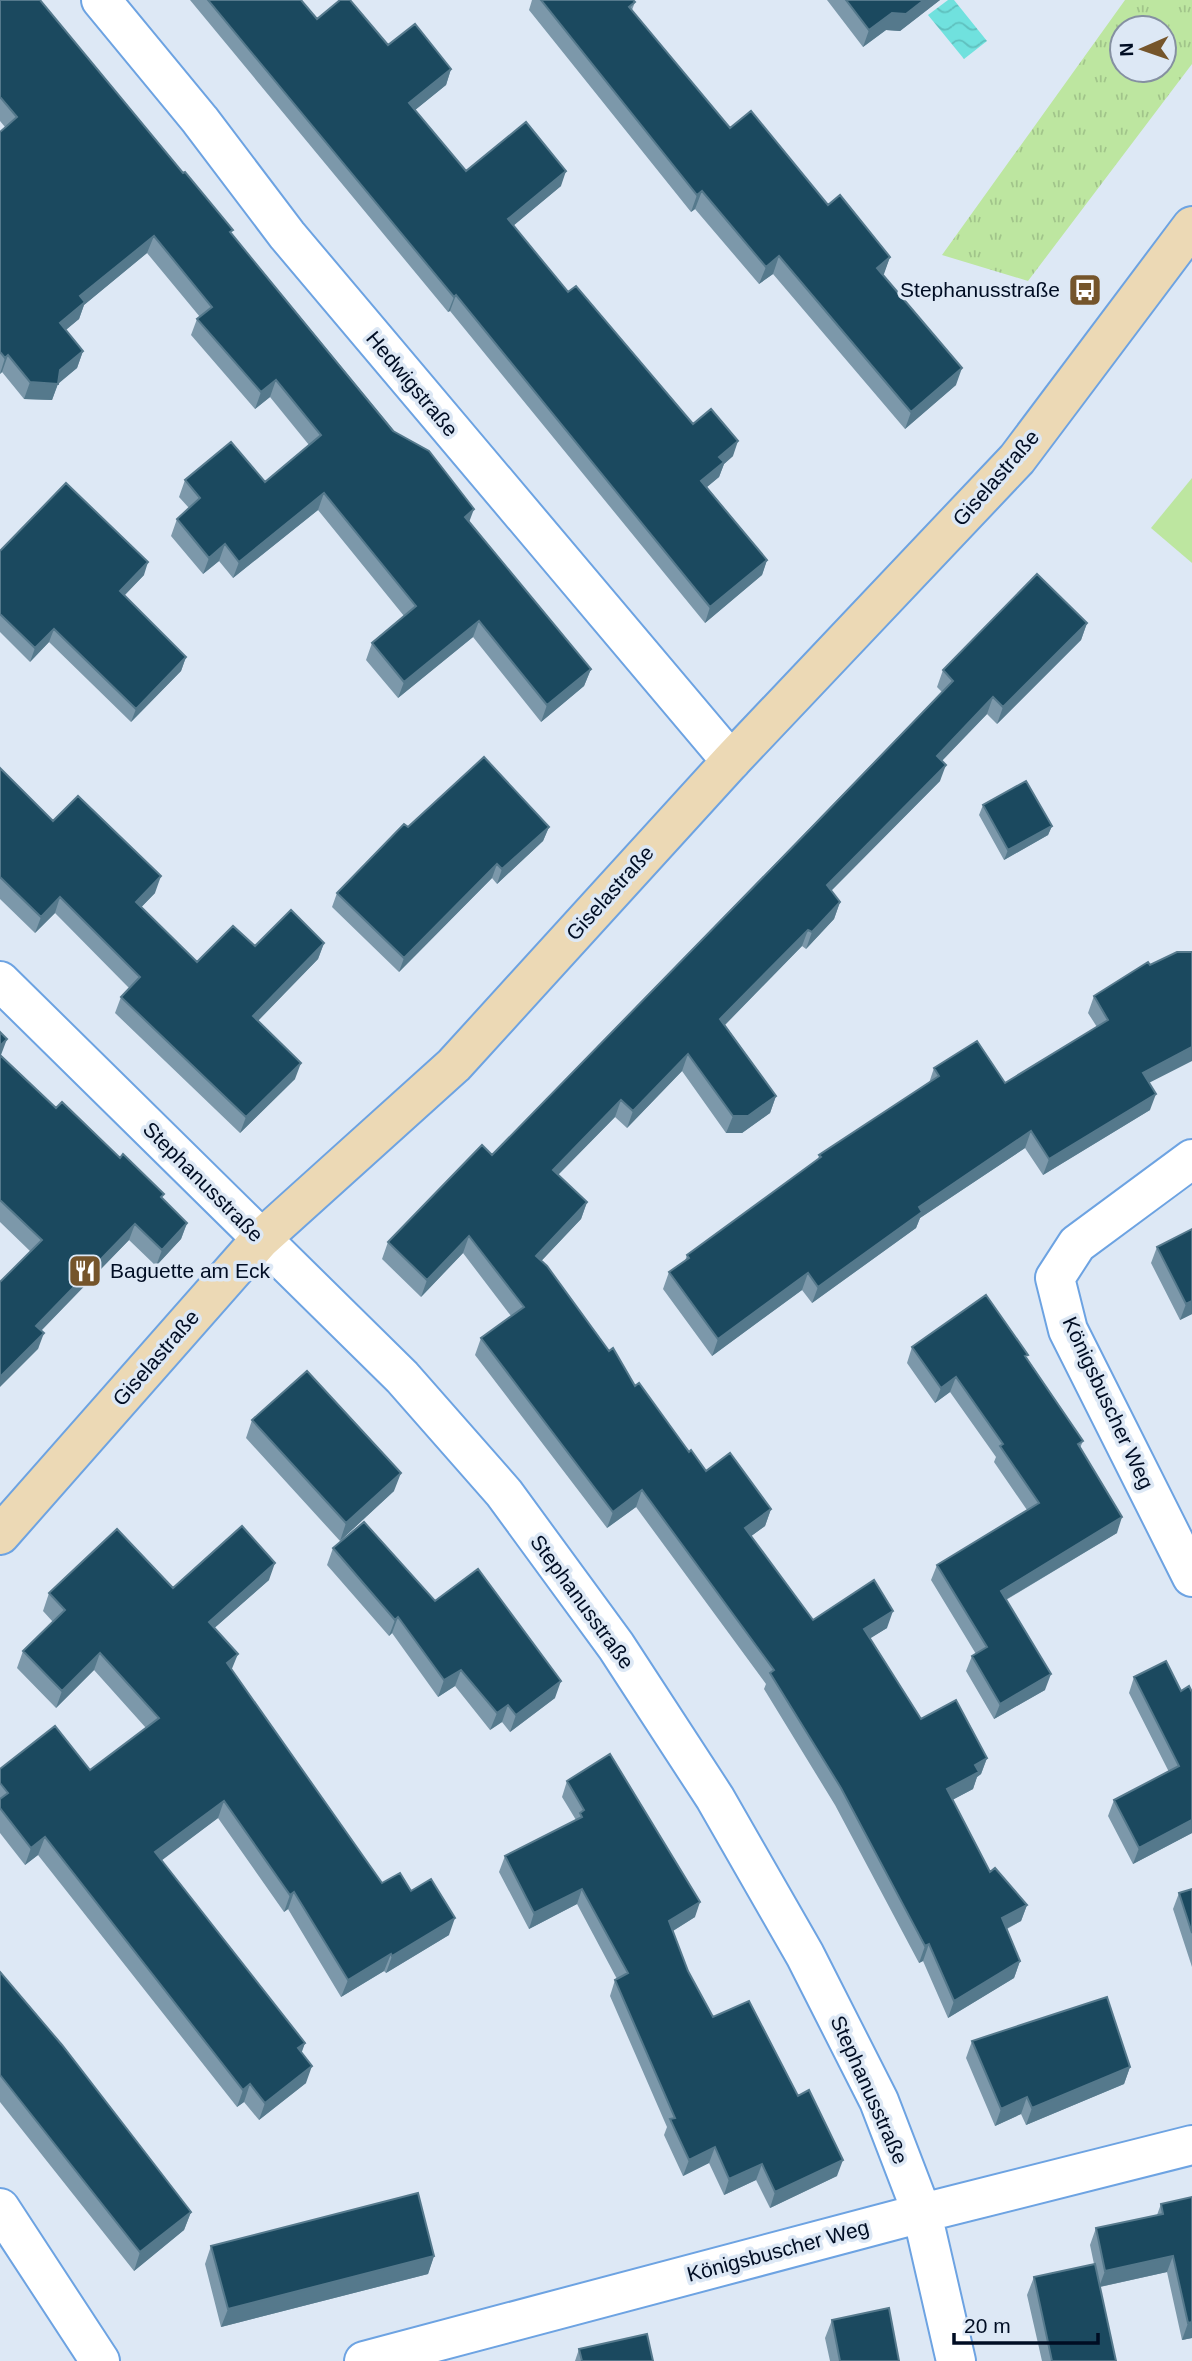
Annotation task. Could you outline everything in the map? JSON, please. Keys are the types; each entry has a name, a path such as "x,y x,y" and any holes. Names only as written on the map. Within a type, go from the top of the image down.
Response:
{"main road":[{"name":"Giselastraße","path":"0,1535 260,1240 454,1065 731,761 1017,460 1192,226"}],"street":[{"name":"Hedwigstraße","path":"102,0 200,120 287,235 731,761"},
{"name":"Stephanusstraße","path":"0,981 402,1377 504,1493 616,1646 715,1798 805,1955 879,2101 922,2213 956,2361"},
{"name":"Königsbuscher Weg","path":"1192,1159 1077,1244 1055,1278 1068,1330 1192,1577"},
{"name":"Königsbuscher Weg","path":"364,2361 922,2213 1192,2146"},
{"path":"0,2208 100,2361"}],"green space":[{"path":"1125,0 1192,0 1192,64 1178,83 1178,14 1115,14"},
{"path":"1108,24 1108,84 1177,84 1028,281 942,255"},
{"path":"1192,478 1192,563 1151,528"}],"water":[{"path":"948,0 954,0 987,41 964,59 928,15"}],"building":[{"path":"0,0 40,0 233,230 230,232 393,431 429,451 474,509 465,517 591,669 547,705 479,621 404,682 372,643 416,606 324,493 239,562 225,544 209,558 177,519 200,498 185,480 231,442 265,482 321,435 276,380 261,392 197,319 212,307 154,236 80,296 85,302 60,323 83,351 60,370 58,384 30,382 8,355 5,358 0,352 0,132 17,117 0,97"},
{"path":"208,0 301,0 317,19 340,0 350,0 388,45 415,24 451,69 409,103 466,171 526,122 566,171 508,219 568,292 576,286 693,424 711,409 738,441 719,457 724,462 701,481 767,560 710,607 456,295 454,297"},
{"path":"541,0 633,0 635,2 629,7 730,128 751,111 828,205 840,195 890,257 877,268 962,368 911,412 779,256 766,267 702,191 697,195"},
{"path":"846,0 924,0 906,14 892,13 869,30"},
{"path":"66,483 148,562 120,591 186,657 136,709 54,629 35,648 0,614 0,551"},
{"path":"1037,574 1087,623 1003,707 993,697 937,756 946,765 827,885 840,902 812,932 808,930 720,1019 776,1096 748,1116 733,1116 688,1054 633,1111 621,1100 553,1170 587,1202 536,1256 547,1266 609,1351 613,1348 635,1386 639,1383 706,1471 730,1453 771,1509 745,1528 813,1620 874,1580 893,1611 864,1629 921,1719 956,1700 987,1758 975,1765 979,1772 947,1789 990,1872 995,1868 1027,1905 1002,1918 1020,1961 954,2001 929,1944 925,1946 841,1788 770,1673 774,1670 642,1490 613,1512 481,1338 524,1307 469,1236 427,1280 388,1242 482,1145 492,1155 815,824 953,681 943,670"},
{"path":"484,757 549,827 502,869 497,864 404,958 337,893 404,824 408,827"},
{"path":"0,768 53,821 78,796 161,876 136,902 197,962 233,926 255,946 291,910 324,943 253,1016 301,1063 246,1117 121,997 140,977 60,897 41,917 0,877"},
{"path":"1026,781 1052,826 1008,850 983,805"},
{"path":"1177,952 1192,952 1192,1047 1143,1073 1156,1094 1049,1159 1031,1131 919,1207 922,1212 818,1287 808,1273 718,1339 669,1272 689,1258 687,1255 821,1157 819,1155 939,1076 934,1068 977,1041 1005,1083 1108,1020 1094,996 1148,962 1150,965"},
{"path":"0,1032 7,1039 0,1046"},
{"path":"0,1055 56,1108 62,1102 120,1158 123,1154 164,1194 161,1197 187,1223 162,1250 135,1224 36,1326 44,1333 0,1377 0,1282 42,1240 0,1200"},
{"path":"1192,1229 1192,1301 1186,1304 1157,1247"},
{"path":"986,1295 1083,1441 1078,1444 1122,1517 1001,1591 1051,1674 1000,1704 972,1656 987,1647 937,1565 1039,1503 1000,1446 1003,1444 956,1377 941,1388 912,1347"},
{"path":"307,1371 401,1473 346,1523 252,1420"},
{"path":"364,1522 435,1601 478,1569 561,1681 516,1715 508,1705 497,1713 461,1670 444,1680 398,1617 395,1620 333,1548"},
{"path":"242,1526 275,1563 209,1622 238,1654 227,1663 382,1883 400,1873 411,1891 431,1879 455,1918 348,1980 294,1892 290,1895 224,1801 155,1852 305,2043 298,2048 312,2066 265,2103 250,2084 243,2090 45,1837 31,1848 0,1808 0,1799 8,1793 0,1783 0,1769 55,1726 90,1770 159,1718 100,1653 62,1691 23,1651 65,1610 49,1593 117,1529 173,1588"},
{"path":"1166,1661 1181,1691 1189,1686 1192,1692 1192,1820 1139,1848 1114,1800 1179,1766 1134,1677"},
{"path":"610,1754 700,1902 669,1921 688,1971 713,2017 749,2001 798,2096 809,2090 843,2160 775,2192 762,2164 729,2179 715,2147 689,2160 670,2119 675,2118 615,1980 628,1973 582,1889 534,1913 505,1856 582,1817 580,1813 584,1810 567,1781"},
{"path":"1192,1889 1192,1933 1179,1893"},
{"path":"0,1972 62,2045 191,2212 140,2252 0,2075"},
{"path":"1107,1997 1130,2067 1032,2108 1027,2097 1001,2109 972,2041"},
{"path":"418,2193 434,2256 228,2309 211,2246"},
{"path":"1192,2197 1192,2322 1188,2323 1173,2256 1105,2271 1096,2228 1163,2214 1161,2204"},
{"path":"1095,2264 1116,2361 1052,2361 1034,2277"},
{"path":"889,2308 899,2361 840,2361 832,2320"},
{"path":"647,2334 653,2361 582,2361 579,2349"}],"place":[{"name":"Stephanusstraße","path":"1085,290"},
{"name":"Baguette am Eck","path":"85,1271"}]}
